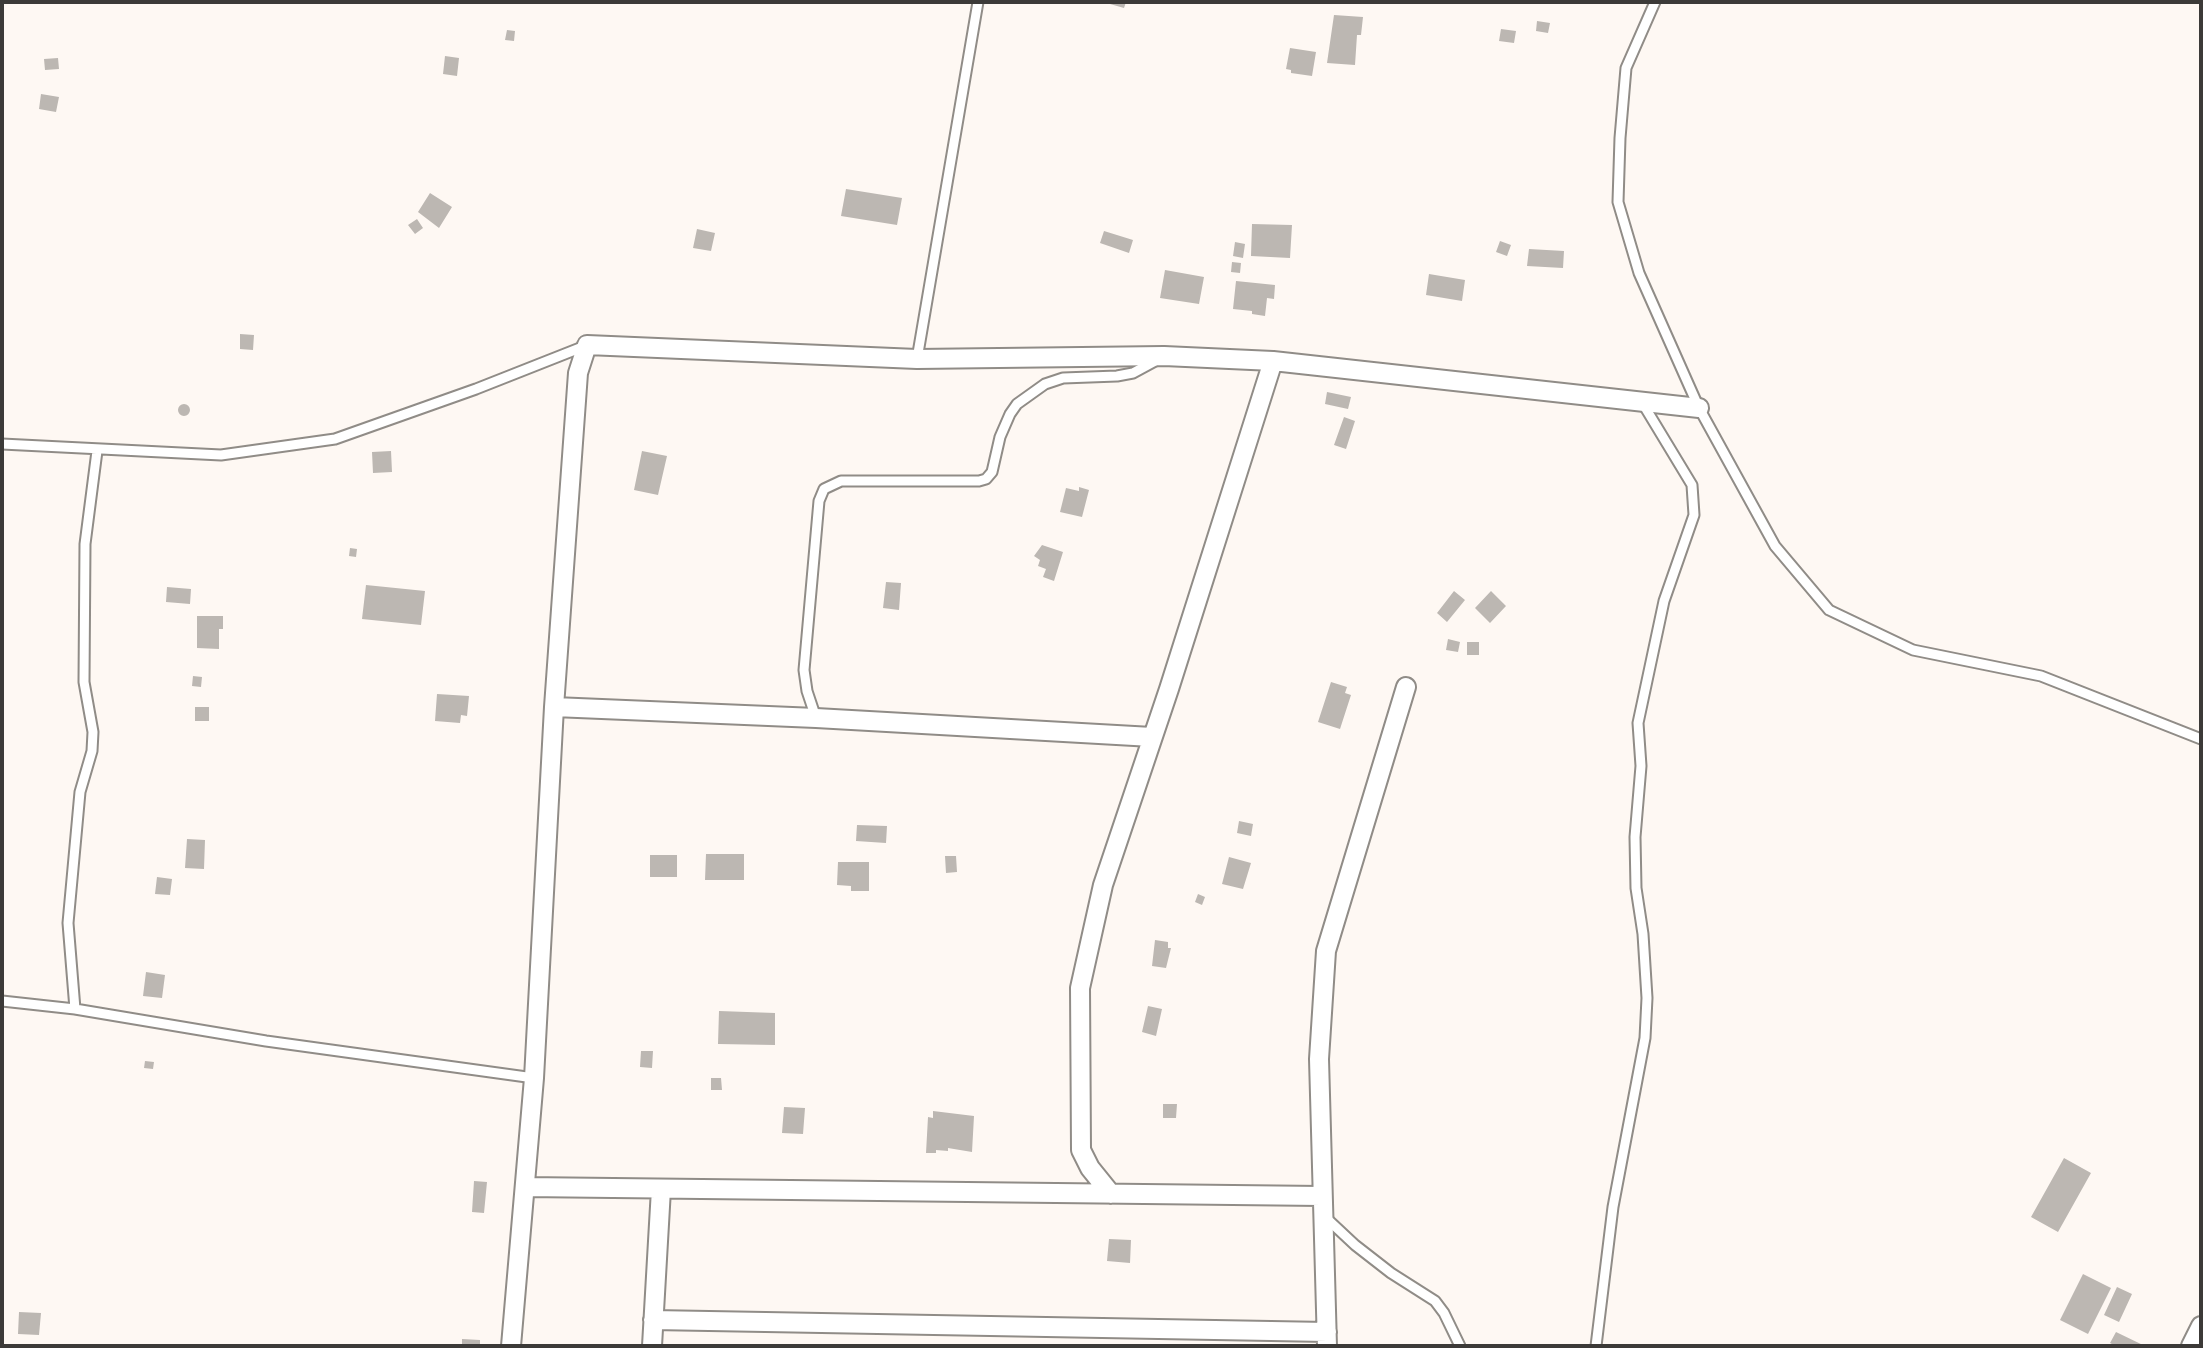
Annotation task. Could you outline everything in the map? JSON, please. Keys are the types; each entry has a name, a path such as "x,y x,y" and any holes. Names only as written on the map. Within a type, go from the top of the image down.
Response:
{"street":[{"path":"511,1346 534,1078 554,707 578,373 587,345 917,359 1164,356 1273,361 1699,408"},
{"path":"1111,1194 1090,1168 1081,1150 1080,988 1103,885 1273,361"},
{"path":"653,1320 1327,1339 1319,1059 1326,951 1406,687"},
{"path":"554,707 1152,737"},
{"path":"525,1187 1321,1196"},
{"path":"652,1346 661,1189"},
{"path":"2191,1346 2201,1326"}],"lane":[{"path":"917,359 978,2"},
{"path":"1655,2 1626,68 1618,202 1639,273 1699,408 1775,546 1829,610 1913,650 2041,676 2201,739"},
{"path":"2,444 221,455 335,439 476,389 587,345"},
{"path":"816,718 804,670 819,501 824,489 841,481 986,479 992,472 1000,437 1010,414 1017,404 1045,384 1063,378 1133,373 1164,356"},
{"path":"1596,1346 1613,1207 1645,1038 1644,950 1636,888 1635,837 1641,766 1638,723 1664,601 1694,515 1692,485 1642,402"},
{"path":"75,1009 68,923 80,792 92,751 93,732 84,682 85,544 97,451"},
{"path":"2,1001 75,1009 266,1041 534,1078"},
{"path":"1324,1216 1391,1273 1435,1301 1460,1346"}],"building":[{"path":"1103,2 1126,2 1124,8"},
{"path":"1334,15 1363,17 1361,35 1357,35 1355,65 1327,63"},
{"path":"1537,21 1550,23 1548,33 1536,31"},
{"path":"1501,29 1516,31 1514,43 1499,41"},
{"path":"507,30 515,31 514,41 505,40"},
{"path":"1290,48 1316,52 1312,76 1291,73 1286,69"},
{"path":"445,56 459,58 457,76 443,74"},
{"path":"58,58 59,69 45,70 44,59"},
{"path":"41,94 59,97 56,112 39,109"},
{"path":"846,189 902,198 897,225 841,216"},
{"path":"430,193 452,207 439,228 418,212"},
{"path":"417,219 423,228 415,234 408,225"},
{"path":"1252,224 1292,225 1290,258 1251,256"},
{"path":"697,229 715,233 711,251 693,248"},
{"path":"1104,231 1133,240 1129,253 1100,243"},
{"path":"1500,241 1511,245 1507,256 1496,252"},
{"path":"1235,242 1245,244 1243,258 1233,256"},
{"path":"1529,249 1564,251 1563,268 1527,266"},
{"path":"1232,262 1241,263 1240,273 1231,272"},
{"path":"1165,270 1204,277 1199,304 1160,298"},
{"path":"1429,274 1465,280 1462,301 1426,295"},
{"path":"1236,281 1275,285 1274,299 1267,298 1265,316 1233,309"},
{"path":"240,334 254,335 253,350 240,349"},
{"path":"1327,392 1351,397 1348,409 1325,404"},
{"path":"184,404 190,410 184,416 178,410"},
{"path":"1344,417 1355,421 1346,449 1334,445"},
{"path":"391,451 392,472 373,473 372,452"},
{"path":"642,451 667,456 658,495 634,490"},
{"path":"1079,487 1089,490 1082,517 1060,512 1066,488 1079,491"},
{"path":"1042,545 1063,552 1054,581 1043,577 1046,569 1038,566 1040,560 1034,556"},
{"path":"350,548 357,549 356,557 349,556"},
{"path":"886,582 901,583 899,610 883,608"},
{"path":"366,585 425,591 421,625 362,619"},
{"path":"167,587 191,589 190,604 166,602"},
{"path":"1454,591 1465,600 1447,622 1437,613"},
{"path":"1491,591 1506,606 1490,623 1475,608"},
{"path":"197,616 223,616 223,629 219,629 219,649 197,648"},
{"path":"1448,639 1460,642 1458,652 1446,650"},
{"path":"1467,642 1479,642 1479,655 1467,655"},
{"path":"193,676 202,677 201,687 192,686"},
{"path":"1331,682 1347,687 1345,693 1351,695 1340,729 1318,722"},
{"path":"437,694 469,696 467,716 461,715 460,723 435,721"},
{"path":"195,707 209,707 209,721 195,721"},
{"path":"1239,821 1253,824 1251,836 1237,833"},
{"path":"857,825 887,826 886,843 856,841"},
{"path":"187,839 205,840 204,869 185,868"},
{"path":"706,854 744,854 744,880 705,880"},
{"path":"650,855 677,855 677,877 650,877"},
{"path":"945,856 956,856 957,872 946,873"},
{"path":"1229,857 1251,863 1243,889 1222,884"},
{"path":"838,862 869,862 869,891 851,891 851,886 837,885"},
{"path":"157,877 172,879 170,895 155,894"},
{"path":"1198,894 1205,897 1202,905 1195,902"},
{"path":"1155,940 1168,942 1168,948 1171,948 1166,968 1152,966"},
{"path":"146,972 165,975 162,998 143,996"},
{"path":"1148,1006 1162,1009 1156,1036 1142,1032"},
{"path":"719,1011 775,1013 775,1045 718,1044"},
{"path":"641,1051 653,1051 652,1068 640,1067"},
{"path":"145,1061 154,1062 153,1069 144,1068"},
{"path":"711,1078 721,1078 722,1090 711,1090"},
{"path":"1163,1104 1177,1104 1176,1118 1163,1118"},
{"path":"784,1107 805,1108 803,1134 782,1133"},
{"path":"933,1111 974,1116 972,1152 948,1148 948,1151 926,1153 928,1117 933,1118"},
{"path":"2064,1158 2091,1173 2058,1232 2031,1217"},
{"path":"474,1181 487,1182 484,1213 472,1212"},
{"path":"1109,1239 1131,1240 1130,1263 1107,1261"},
{"path":"2083,1274 2111,1288 2088,1334 2060,1320"},
{"path":"2117,1287 2132,1294 2119,1322 2104,1315"},
{"path":"19,1312 41,1313 39,1335 18,1334"},
{"path":"2116,1332 2145,1346 2116,1346 2110,1343"},
{"path":"462,1339 480,1340 480,1346 462,1346"}]}
